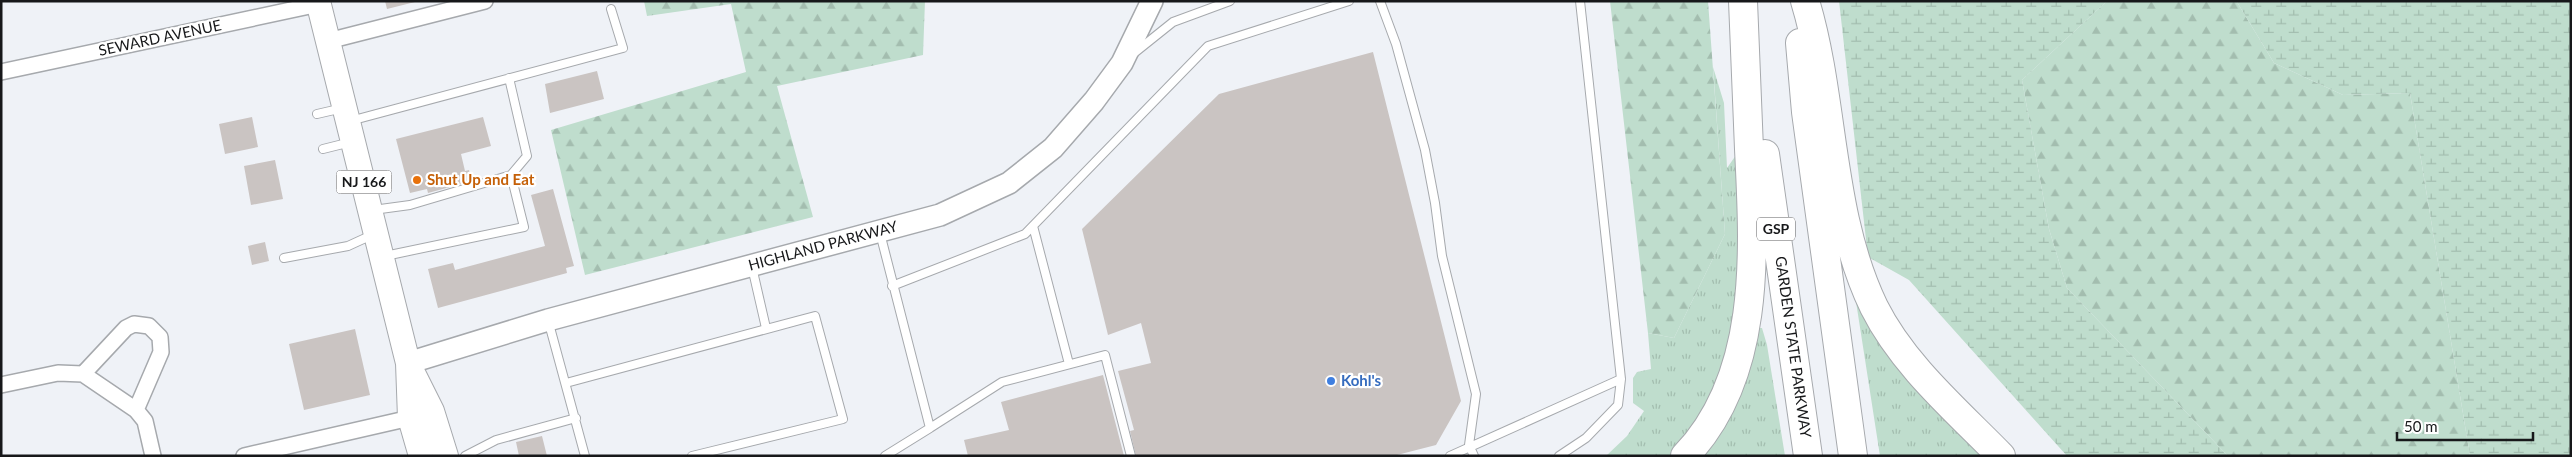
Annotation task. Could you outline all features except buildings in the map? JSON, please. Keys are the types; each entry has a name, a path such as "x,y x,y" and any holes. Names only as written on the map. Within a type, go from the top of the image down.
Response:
{"highway":[{"path":"1685,456 1707,428 1729,384 1739,351 1749,293 1753,230 1744,1"},
{"name":"GARDEN STATE PARKWAY","path":"1744,1 1808,456"},
{"path":"1798,1 1806,112 1853,456"},
{"path":"1804,1 1822,74 1846,219 1868,292 1889,332 1909,359 2002,456"}],"main road":[{"name":"NJ 166","path":"318,3 383,256 408,363 410,418 421,456"},
{"name":"NJ 166","path":"408,363 432,411 446,456"}],"street":[{"path":"328,41 456,5 485,1"},
{"name":"HIGHLAND PARKWAY","path":"408,363 548,320 880,233 940,215 1009,183 1053,148 1094,101 1122,62 1152,1"},
{"name":"SEWARD AVENUE","path":"1,72 318,3"},
{"path":"83,374 126,328 141,324 149,326 160,337 161,352 136,410"},
{"path":"1,385 58,373 83,374 136,410 145,421 153,456"},
{"path":"244,456 304,437 410,418"}],"lane":[{"path":"1122,62 1173,22 1230,1"},
{"path":"892,286 1025,234 1208,46 1349,1"},
{"path":"1380,1 1396,44 1424,150 1436,203 1442,256 1476,394 1469,445 1474,456"},
{"path":"1559,456 1586,438 1618,405 1621,379 1580,1"},
{"path":"323,149 349,123 623,48 612,9"},
{"path":"371,210 410,205 511,175 528,156 509,78"},
{"path":"317,114 349,123"},
{"path":"383,256 524,227 511,175"},
{"path":"1033,226 1068,364"},
{"path":"880,233 892,286 930,428"},
{"path":"284,258 348,246 377,234"},
{"path":"752,265 766,328"},
{"path":"566,383 815,316 843,419 692,456"},
{"path":"548,320 585,456"},
{"path":"885,456 1002,382 1105,356 1131,456"},
{"path":"1450,456 1469,445 1621,379"},
{"path":"465,456 496,440 576,418"}],"green space":[{"path":"644,1 925,1 923,55 777,86 813,217 585,275 551,130 746,72 731,4 647,16"},
{"path":"1610,1 1708,1 1725,234 1674,338 1648,333"},
{"path":"1839,1 2107,1 2022,80 2049,229 2067,288 2228,456 2067,456 1909,280 1868,257"},
{"path":"2107,1 2237,2 2274,63 2343,95 2410,93 2470,456 2228,456 2067,288 2049,229 2022,80"},
{"path":"2232,1 2571,1 2571,456 2470,456 2410,93 2343,95 2274,63 2237,2"},
{"path":"1713,67 1724,103 1727,168 1741,148 1744,269 1719,386 1672,456 1606,456 1627,436 1644,411 1633,403 1633,378 1637,372 1651,369 1648,333 1674,338 1725,234"},
{"path":"1852,276 1986,456 1880,456"},
{"path":"1757,328 1762,328 1767,345 1785,456 1700,456"}],"place":[{"name":"Shut Up and Eat","path":"417,180"},
{"name":"Kohl's","path":"1331,381"}]}
